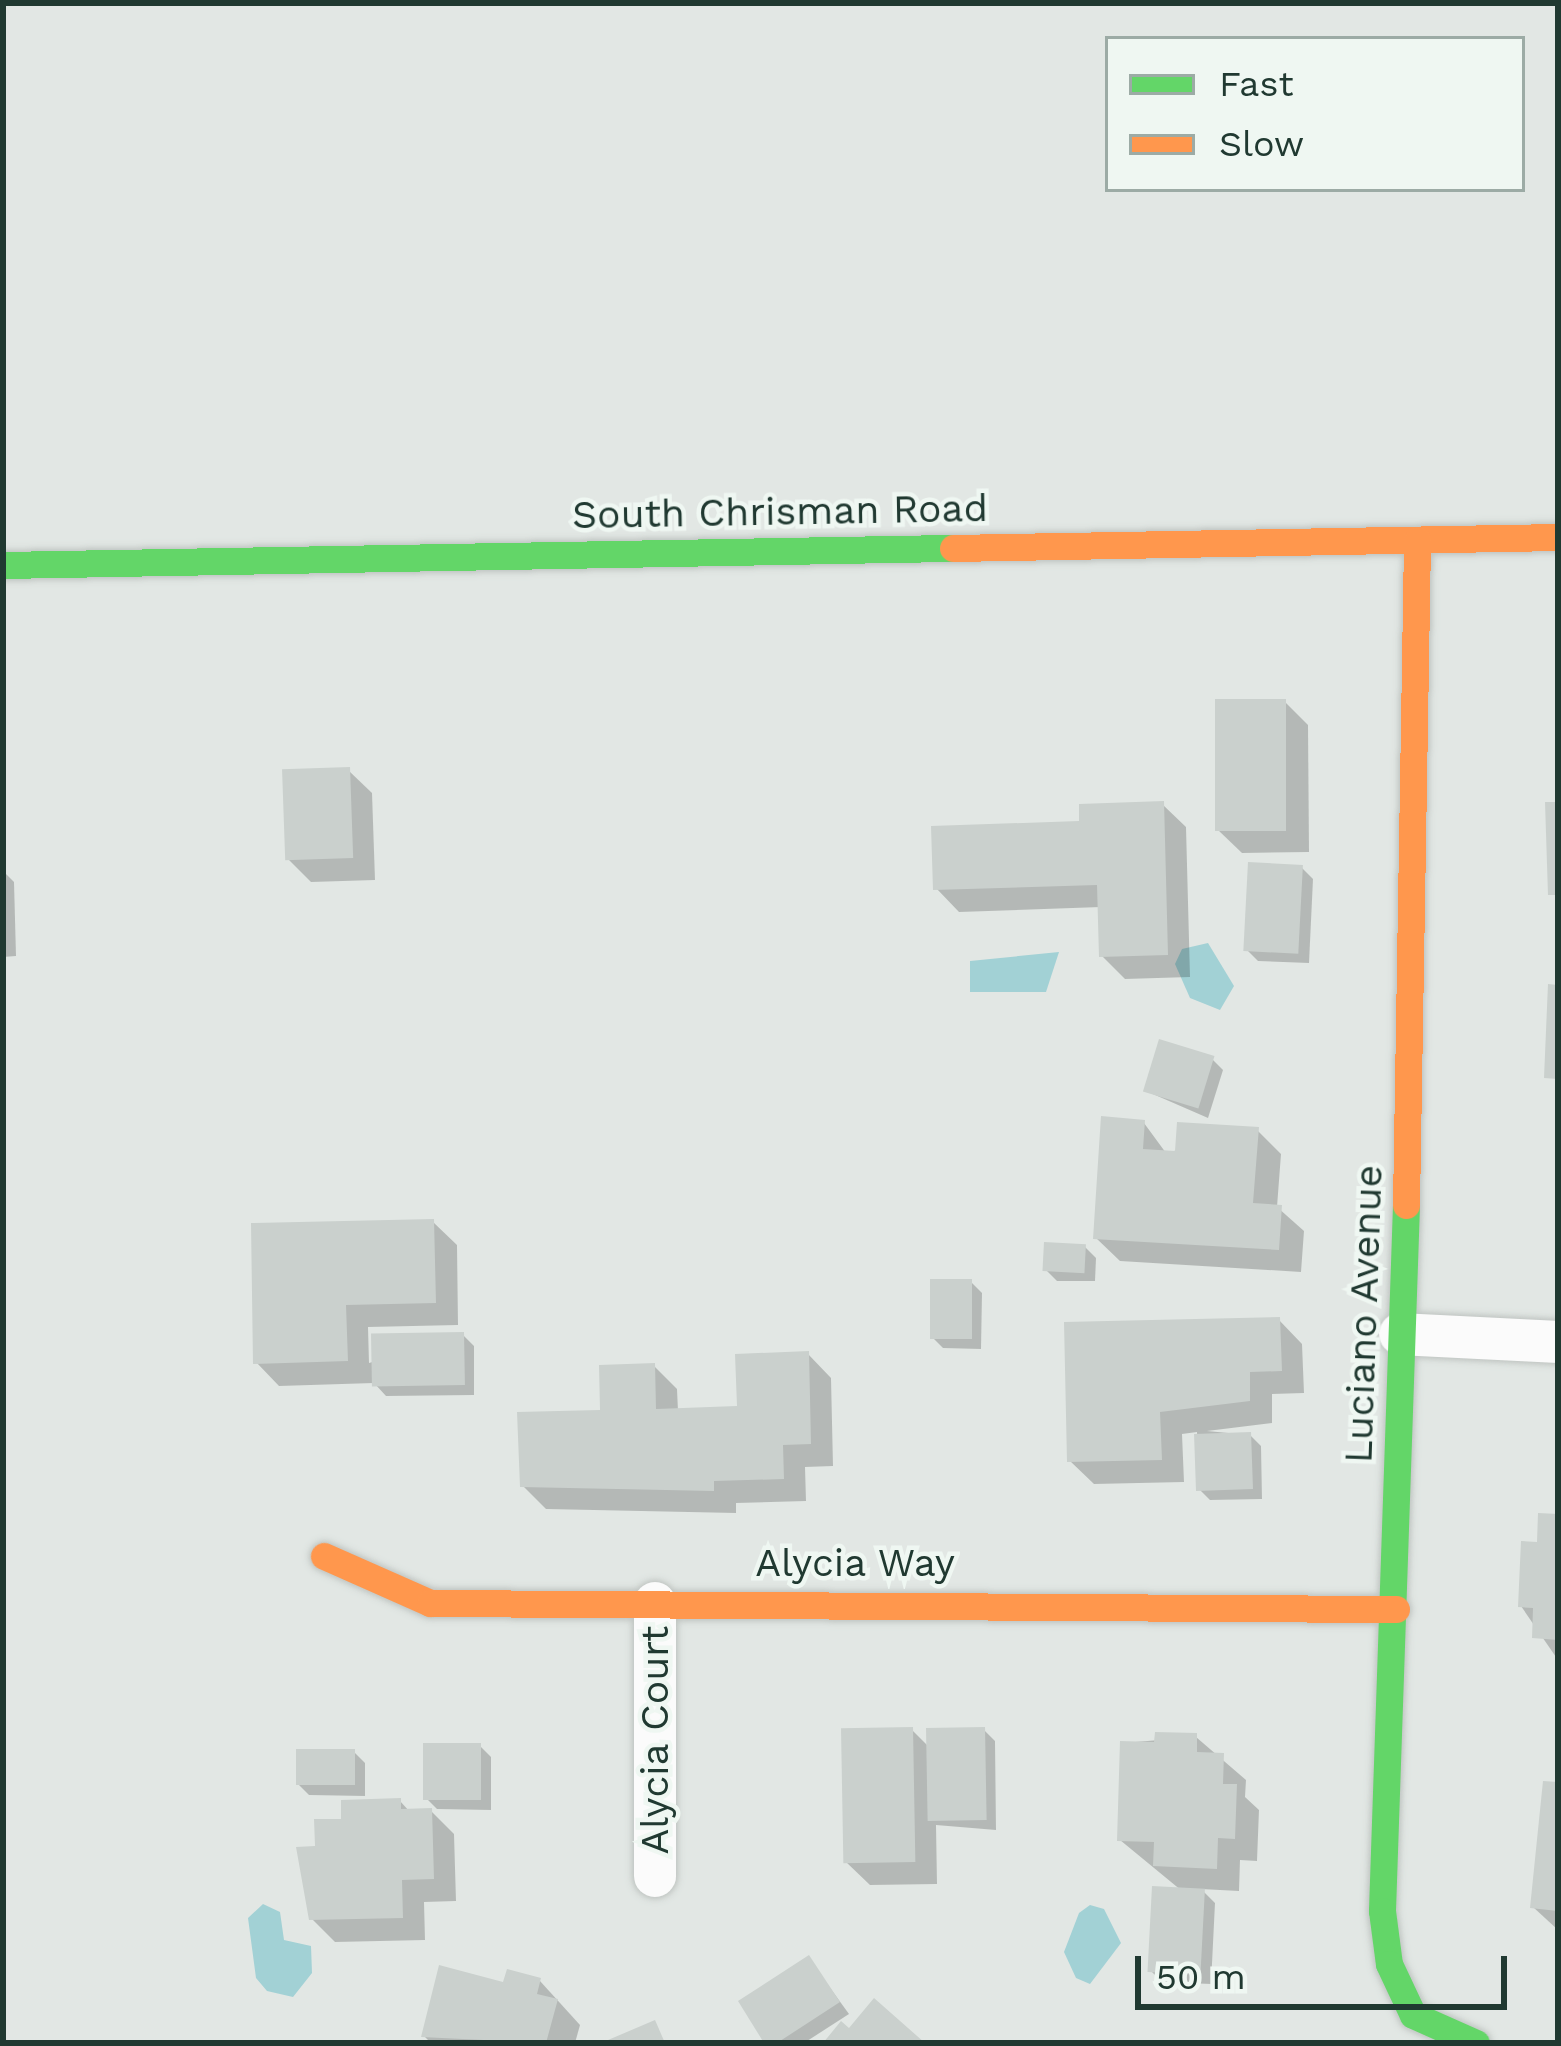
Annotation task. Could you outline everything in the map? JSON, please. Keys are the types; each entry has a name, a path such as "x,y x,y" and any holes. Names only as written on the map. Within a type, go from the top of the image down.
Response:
{"street":[{"name":"South Chrisman Road","path":"3,566 1558,537"},
{"name":"Luciano Avenue","path":"1417,540 1415,956 1382,1910 1389,1964 1412,2015 1475,2043"},
{"path":"1400,1334 1558,1342"},
{"name":"Alycia Way","path":"324,1556 430,1603 1396,1609"},
{"name":"Alycia Court","path":"655,1603 655,1876"}],"water":[{"path":"1208,943 1234,986 1220,1010 1190,998 1175,964 1182,949"},
{"path":"1059,952 1046,992 970,992 970,961"},
{"path":"263,1904 280,1912 284,1940 311,1946 312,1973 293,1997 267,1991 256,1978 248,1918"},
{"path":"1090,1905 1104,1909 1121,1943 1090,1984 1076,1978 1064,1952 1079,1913"}],"building":[{"path":"1215,699 1286,699 1286,831 1215,831"},
{"path":"350,767 353,858 285,860 282,769"},
{"path":"1164,801 1168,955 1099,957 1097,885 933,890 931,826 1079,821 1079,804"},
{"path":"1545,802 1558,802 1558,895 1548,895"},
{"path":"1248,862 1303,865 1298,954 1243,951"},
{"path":"1548,984 1558,985 1558,1079 1544,1078"},
{"path":"1159,1039 1214,1056 1198,1109 1143,1092"},
{"path":"1101,1116 1145,1120 1143,1149 1175,1151 1177,1122 1259,1127 1253,1203 1282,1205 1279,1250 1093,1239"},
{"path":"434,1219 436,1303 346,1305 348,1361 253,1364 251,1223"},
{"path":"1044,1242 1086,1244 1084,1273 1042,1271"},
{"path":"930,1279 972,1279 972,1339 930,1339"},
{"path":"1280,1317 1282,1371 1250,1372 1250,1401 1160,1412 1162,1460 1067,1462 1064,1322"},
{"path":"464,1332 465,1385 372,1387 371,1334"},
{"path":"809,1351 811,1444 783,1445 784,1479 714,1481 714,1491 520,1487 517,1412 600,1410 599,1365 655,1363 656,1409 737,1406 735,1354"},
{"path":"1251,1432 1253,1489 1196,1491 1194,1434"},
{"path":"1538,1513 1558,1514 1558,1640 1532,1638 1533,1608 1518,1607 1521,1541 1537,1542"},
{"path":"913,1727 915,1862 843,1863 841,1728"},
{"path":"985,1727 987,1820 928,1821 926,1728"},
{"path":"1155,1732 1197,1733 1197,1752 1224,1753 1223,1784 1237,1784 1235,1839 1218,1838 1217,1869 1153,1866 1154,1842 1117,1841 1120,1741 1154,1742"},
{"path":"423,1743 481,1743 481,1800 423,1800"},
{"path":"296,1749 355,1749 355,1785 296,1785"},
{"path":"1543,1781 1558,1782 1558,1911 1530,1908"},
{"path":"401,1798 401,1809 432,1808 434,1879 402,1880 403,1918 309,1920 296,1847 315,1846 314,1819 341,1819 341,1800"},
{"path":"1152,1886 1205,1889 1200,1975 1147,1972"},
{"path":"809,1955 840,2002 777,2043 764,2043 738,2001"},
{"path":"439,1965 503,1982 507,1969 541,1978 537,1994 558,1999 546,2043 421,2037"},
{"path":"874,1998 925,2043 823,2043 841,2021 849,2028"},
{"path":"655,2020 665,2043 601,2043"}],"traffic: fast":[{"path":"3,565 953,548"},
{"path":"1406,1205 1382,1911 1389,1964 1413,2015 1476,2043"}],"traffic: slow":[{"path":"953,548 1558,537"},
{"path":"1406,1205 1417,540"},
{"path":"324,1556 430,1603 1396,1609"}]}
